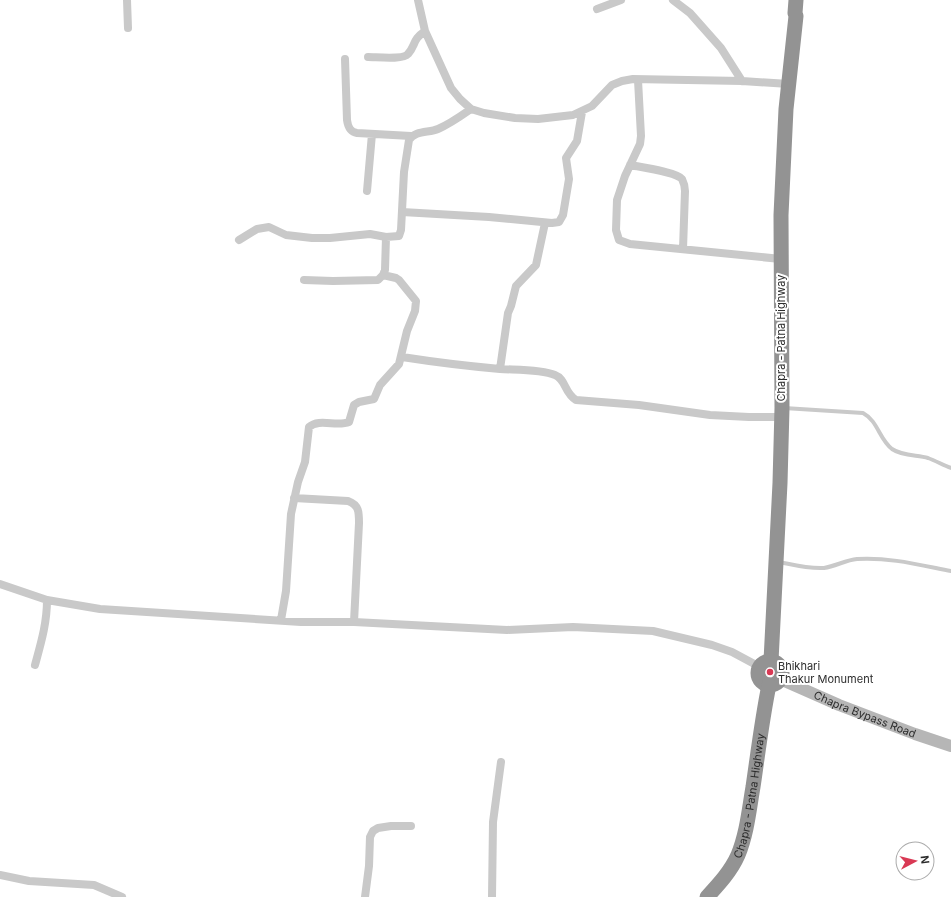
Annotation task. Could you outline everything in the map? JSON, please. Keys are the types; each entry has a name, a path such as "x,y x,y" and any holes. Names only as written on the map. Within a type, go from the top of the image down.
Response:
{"highway":[{"name":"Chapra - Patna Highway","path":"766,664 777,562 782,413 781,215 786,115 796,16 796,0"},
{"name":"Chapra - Patna Highway","path":"796,16 798,13 799,0"},
{"path":"766,664 780,666 782,672 774,682 762,682 759,676 766,664"},
{"name":"Chapra - Patna Highway","path":"708,897 727,874 737,856 743,840 748,822 762,719 774,682"}],"street":[{"path":"127,0 128,28"},
{"path":"418,0 425,31 451,88 471,109 484,113 515,118 557,118 573,115 592,106 612,85 622,81 742,81 789,84"},
{"path":"597,9 621,0"},
{"path":"673,0 690,13 721,48 742,81"},
{"path":"368,57 404,57 409,53 417,37 425,31"},
{"path":"345,59 348,125 349,129 353,132 412,136 438,129 471,109"},
{"path":"638,80 641,136 640,144 620,188 616,230 619,240 630,244 781,259"},
{"path":"402,212 489,217 545,223 556,223 561,221 569,179 566,158 577,141 582,112"},
{"path":"367,191 372,134"},
{"path":"239,240 257,229 269,227 274,228 286,235 305,237 330,238 370,234 386,237 397,237 401,234 406,156 409,140 412,136"},
{"path":"630,165 668,173 681,179 684,184 685,191 683,249"},
{"path":"500,369 508,313 514,291 518,284 536,265 545,223"},
{"path":"384,275 386,237"},
{"path":"304,280 374,280 381,278 384,275"},
{"path":"281,620 286,591 291,514 294,498 305,462 309,427 313,424 320,423 343,424 349,422 354,405 359,402 374,399 380,385 397,368 402,357 407,331 415,311 416,301 399,280 384,275"},
{"path":"402,357 555,375 561,378 570,396 576,400 639,405 710,415 749,417 782,413"},
{"path":"294,498 343,500 354,503 358,507 359,523 354,622"},
{"path":"0,584 47,600 100,609 281,620 354,622 507,630 573,627 653,631 712,645 766,664"},
{"path":"35,665 47,615 47,600"},
{"name":"Chapra Bypass Road","path":"774,682 951,746"},
{"path":"492,897 493,822 501,762"},
{"path":"365,897 369,866 370,837 373,830 378,828 411,826"},
{"path":"0,875 29,881 94,885 122,897"}],"lane":[{"path":"782,413 863,413 873,420 884,440 892,449 927,458 951,468"},
{"path":"777,562 815,568 826,568 855,560 880,560 951,571"}],"place":[{"name":"Bhikhari Thakur Monument","path":"770,672"}]}
